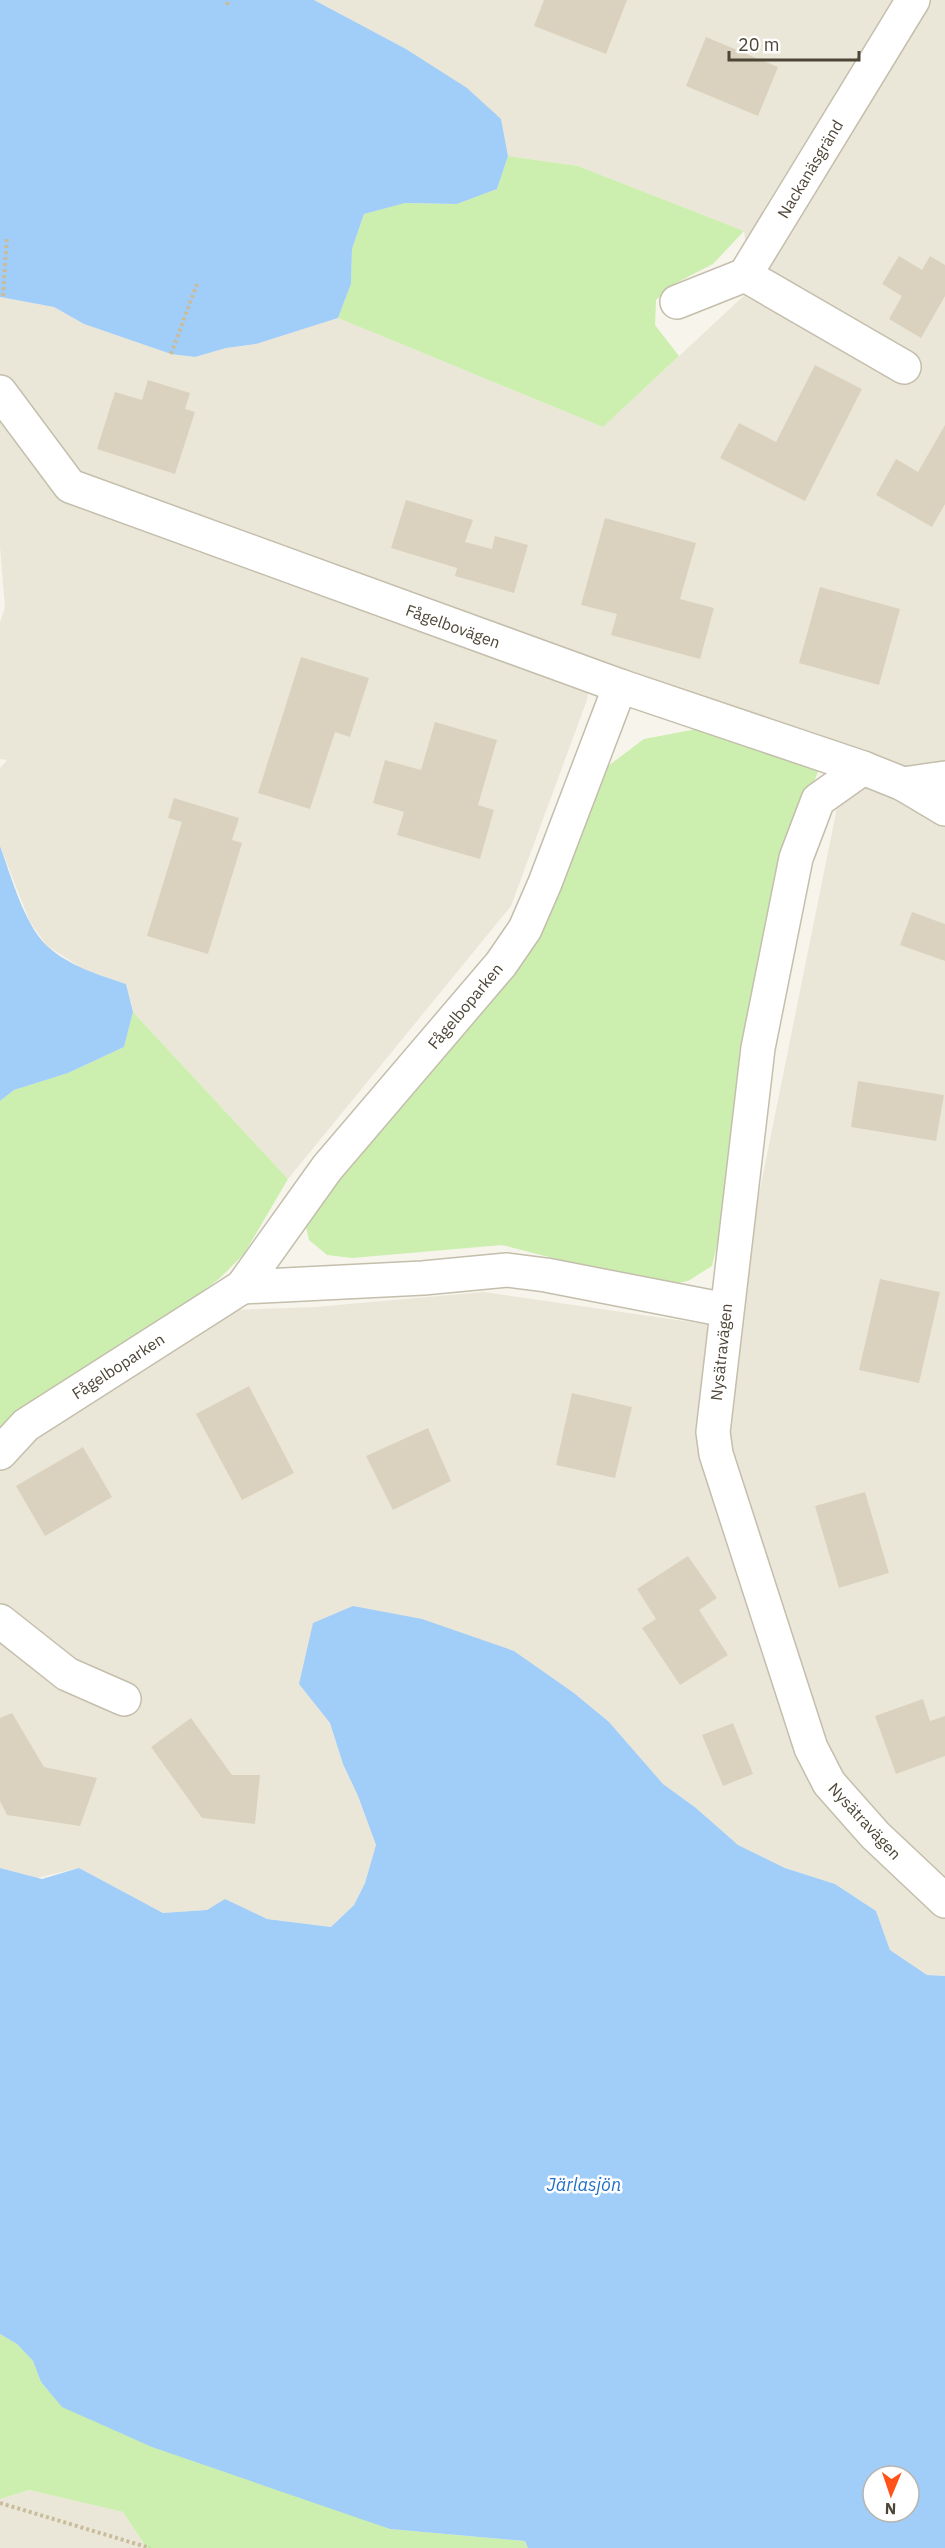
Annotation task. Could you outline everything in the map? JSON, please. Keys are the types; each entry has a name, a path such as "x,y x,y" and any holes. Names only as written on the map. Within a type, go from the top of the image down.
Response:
{"street":[{"name":"Nackanäsgränd","path":"745,274 913,0"},
{"path":"676,302 745,274 904,367"},
{"name":"Fågelbovägen","path":"0,392 70,486 620,686 862,768 903,784 945,808"},
{"name":"Fågelboparken","path":"0,1453 26,1425 242,1287 327,1168 501,964 525,929 545,883 620,686"},
{"name":"Nysätravägen","path":"862,768 818,800 796,858 758,1048 713,1432 716,1454 811,1748 829,1783 874,1835 945,1901"},
{"path":"903,784 945,778"},
{"name":"Fågelboparken","path":"242,1287 423,1278 507,1270 546,1275 726,1310"},
{"path":"0,1622 67,1674 124,1699"}],"path":[{"path":"3,296 7,237"},
{"path":"171,354 197,284"},
{"path":"0,2503 150,2548"}],"shaded area":[{"path":"314,0 945,0 945,1976 927,1975 890,1950 876,1911 835,1884 785,1868 738,1845 696,1808 663,1784 609,1722 574,1693 514,1651 471,1638 299,1684 330,1723 343,1764 358,1796 376,1845 365,1883 354,1905 331,1927 267,1919 225,1900 207,1910 163,1913 79,1868 37,1878 0,1868 0,1429 47,1432 229,1310 315,1307 484,1292 732,1328 849,748 593,663 587,700 511,906 288,1179 133,1012 126,984 85,970 47,946 30,922 0,846 0,768 7,760 0,759 0,622 5,607 0,547 0,297 54,307 84,324 171,354 195,357 226,348 256,344 338,318 603,427 751,289 744,231 578,166 508,156 501,119 406,49"},
{"path":"29,2490 123,2512 147,2548 0,2548 0,2499"}],"green space":[{"path":"508,156 578,166 744,231 713,264 674,284 656,300 655,325 679,356 603,427 338,318 351,284 352,249 364,214 404,203 457,204 497,189"},
{"path":"697,729 819,769 778,874 719,1236 712,1266 688,1281 661,1286 502,1245 352,1258 327,1255 309,1240 305,1222 539,934 583,813 608,766 644,739"},
{"path":"133,1012 288,1179 244,1254 220,1278 161,1324 7,1426 0,1427 0,1101 14,1090 68,1073 124,1047"},
{"path":"0,2334 17,2344 33,2361 41,2382 62,2406 390,2529 525,2541 528,2548 147,2548 123,2512 29,2490 0,2499"}],"water":[{"path":"0,0 314,0 406,49 467,88 501,119 508,156 497,189 457,204 405,203 364,214 352,249 351,284 338,318 256,344 226,348 195,357 171,354 84,324 54,307 0,297"},
{"path":"0,846 25,913 39,937 65,959 126,984 133,1012 124,1047 68,1073 14,1090 0,1101"},
{"name":"Järlasjön","path":"353,1606 422,1619 514,1651 574,1693 609,1722 663,1784 696,1808 738,1845 785,1868 835,1884 876,1911 890,1950 927,1975 945,1976 945,2548 528,2548 525,2541 390,2529 152,2447 62,2407 41,2382 33,2361 17,2344 0,2334 0,1868 42,1879 79,1868 163,1913 207,1910 225,1899 267,1919 331,1927 354,1905 365,1883 376,1845 358,1796 343,1764 330,1723 299,1684 313,1623"}],"building":[{"path":"544,0 627,0 606,54 534,26"},
{"path":"706,37 778,67 758,116 686,86"},
{"path":"899,256 922,270 930,256 945,265 945,296 921,338 889,319 902,296 882,284"},
{"path":"815,365 862,389 805,501 720,458 739,423 776,442"},
{"path":"148,380 190,393 185,409 195,412 175,474 97,449 115,392 142,400"},
{"path":"945,425 945,504 932,527 876,495 896,459 918,472"},
{"path":"406,500 473,520 465,542 492,549 495,536 528,545 514,593 455,576 457,568 391,548"},
{"path":"605,518 696,543 680,599 714,608 700,659 611,635 617,614 581,605"},
{"path":"820,587 900,609 879,685 799,663"},
{"path":"301,657 369,678 350,737 335,732 310,809 258,793"},
{"path":"435,722 497,740 478,805 494,810 480,859 397,835 404,812 373,803 385,760 421,770"},
{"path":"174,798 239,818 232,840 242,843 208,954 147,936 182,822 168,818"},
{"path":"912,912 945,924 945,961 900,945"},
{"path":"858,1081 944,1095 936,1141 851,1127"},
{"path":"880,1279 940,1292 919,1383 859,1370"},
{"path":"249,1386 294,1473 242,1500 196,1414"},
{"path":"572,1393 632,1407 615,1478 556,1465"},
{"path":"428,1428 451,1481 393,1510 366,1456"},
{"path":"83,1447 112,1497 45,1536 16,1486"},
{"path":"865,1492 889,1573 839,1588 815,1506"},
{"path":"688,1556 717,1598 699,1610 728,1655 680,1685 642,1628 656,1619 637,1589"},
{"path":"923,1699 930,1721 945,1716 945,1756 896,1774 875,1716"},
{"path":"12,1713 44,1767 97,1778 80,1826 7,1815 0,1801 0,1718"},
{"path":"191,1718 232,1775 260,1775 255,1824 202,1818 151,1747"},
{"path":"733,1723 753,1774 723,1786 702,1735"}]}
